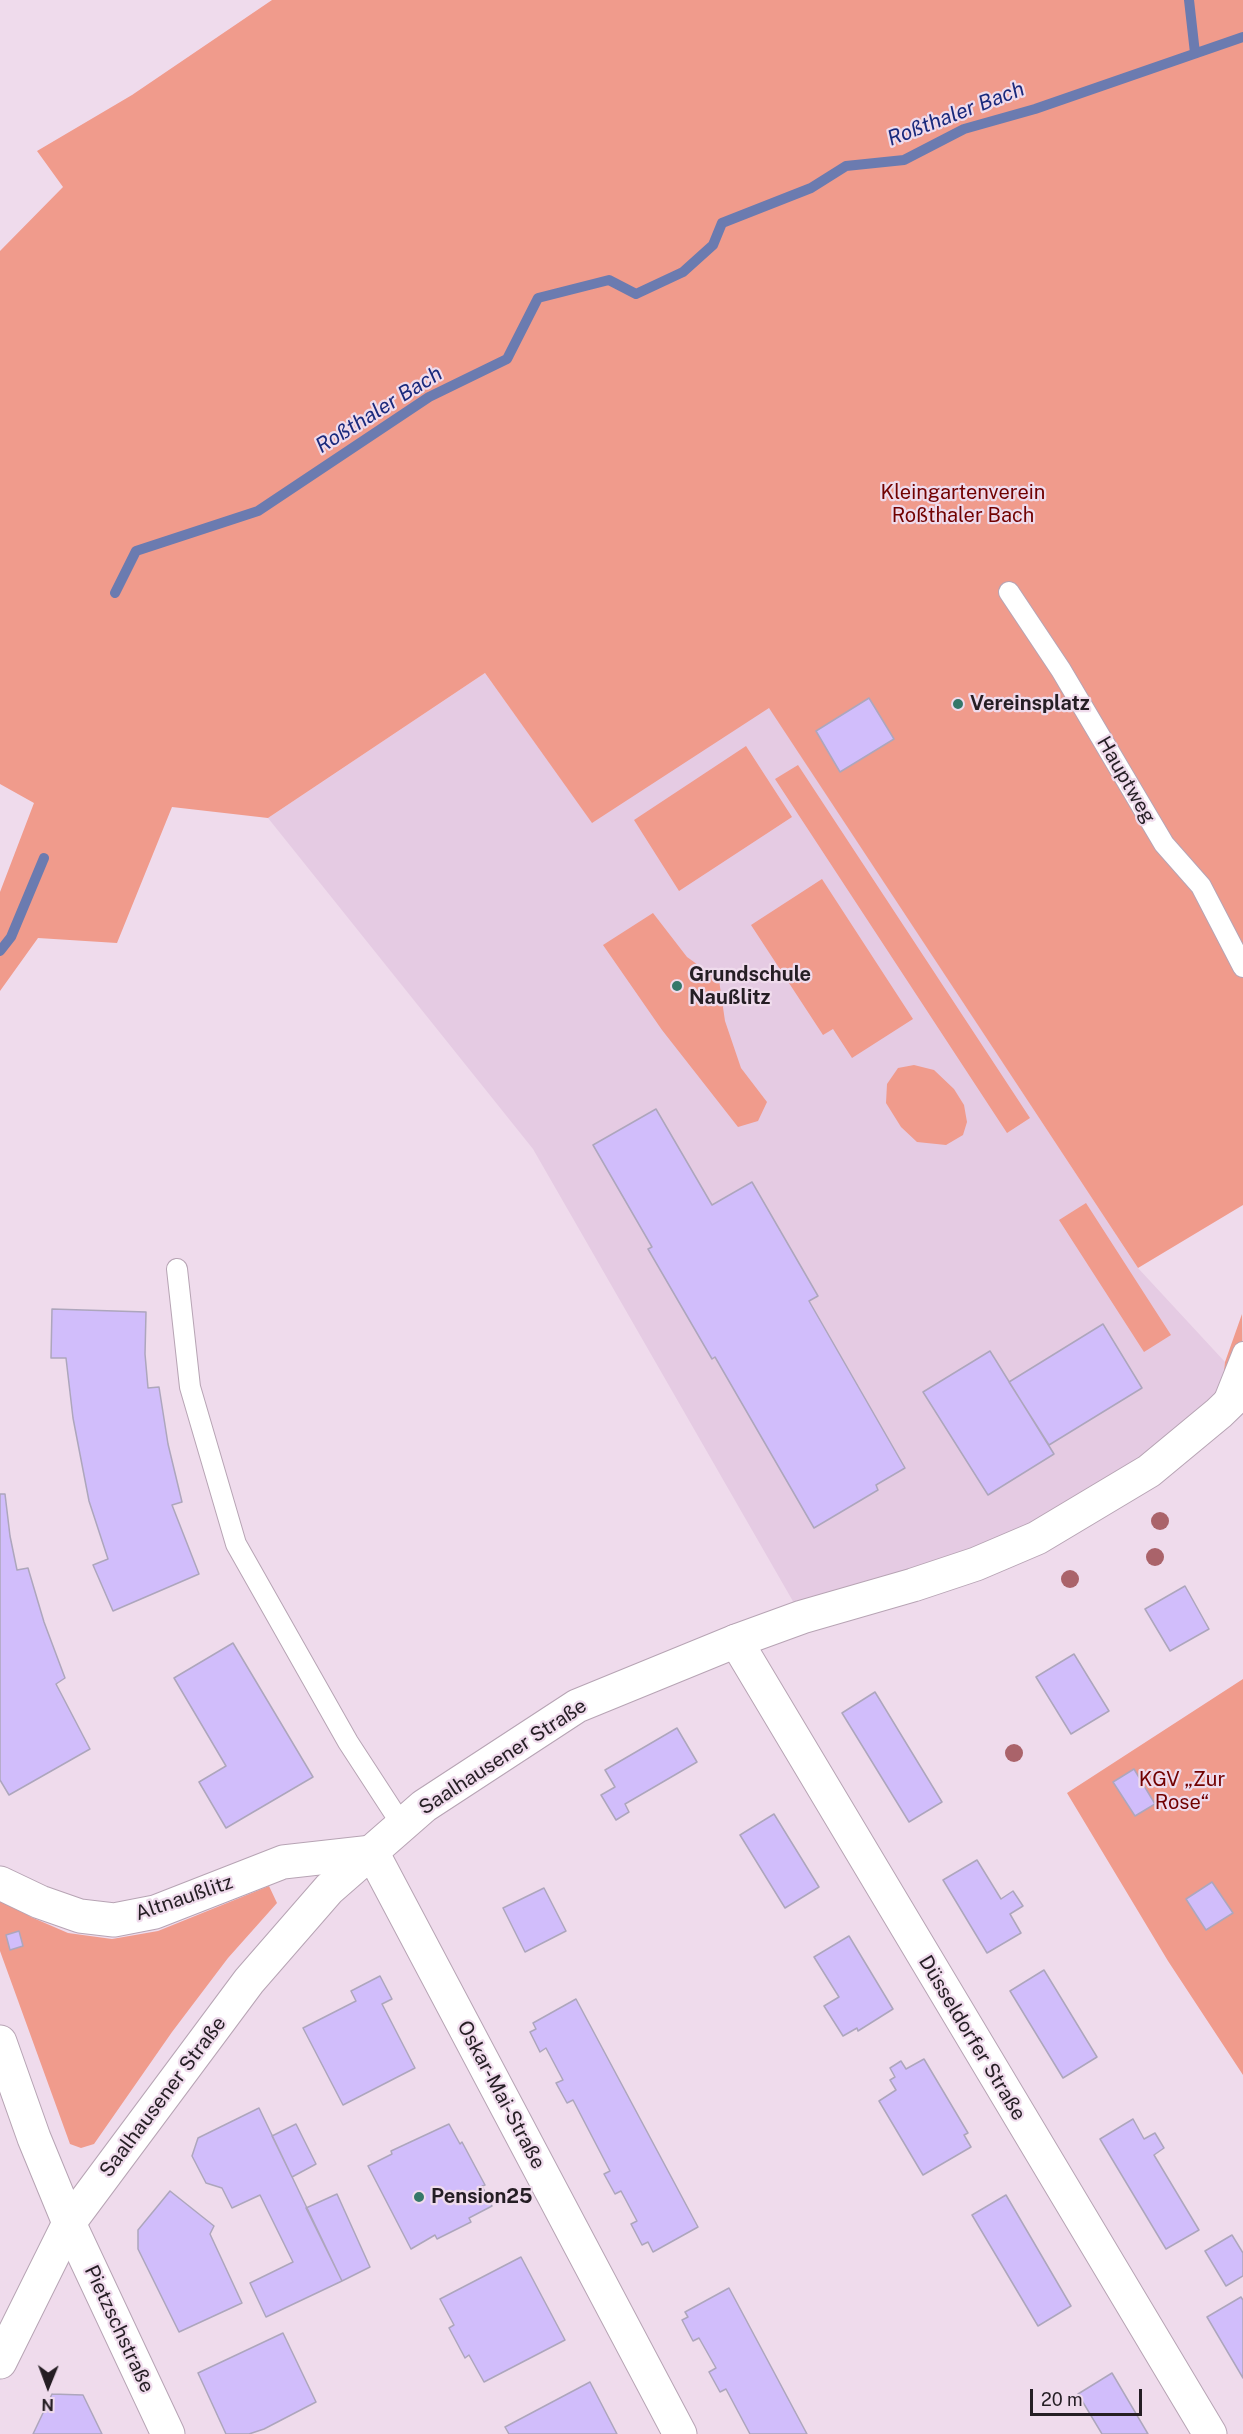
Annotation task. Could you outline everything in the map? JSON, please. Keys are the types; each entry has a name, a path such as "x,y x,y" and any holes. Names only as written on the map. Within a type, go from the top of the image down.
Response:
{"street":[{"name":"Saalhausener Straße","path":"0,2362 69,2223 249,1981 329,1889 424,1806 576,1706 736,1641 802,1617 976,1564 1037,1538 1149,1471 1243,1390"},
{"name":"Düsseldorfer Straße","path":"736,1641 1210,2434"},
{"name":"Altnaußlitz","path":"0,1883 40,1902 80,1916 114,1920 155,1912 283,1862 372,1852"},
{"name":"Oskar-Mai-Straße","path":"372,1852 680,2434"},
{"path":"0,2042 34,2138 69,2223"},
{"name":"Pietzschstraße","path":"69,2223 168,2434"}],"lane":[{"name":"Hauptweg","path":"1009,592 1061,670 1164,844 1201,886 1243,967"},
{"path":"177,1269 190,1387 236,1544 348,1742 402,1825"},
{"path":"1219,1413 1243,1352"}],"shaded area":[{"name":"Grundschule Naußlitz","path":"485,673 592,822 769,707 1138,1268 1225,1362 1219,1413 1108,1496 802,1617 533,1149 268,818"}],"green space":[{"name":"Kleingartenverein Roßthaler Bach","path":"272,0 1243,0 1243,1205 1138,1268 769,708 592,823 485,673 268,818 172,807 117,943 38,938 0,991 0,892 34,803 0,784 0,251 63,187 37,151 132,95"},
{"path":"746,746 792,817 679,891 634,820"},
{"path":"798,765 1030,1118 1007,1133 775,779"},
{"path":"822,879 913,1019 852,1058 833,1029 823,1035 751,925"},
{"path":"653,913 687,957 719,980 725,1021 741,1068 767,1102 758,1121 738,1127 662,1030 603,945"},
{"path":"914,1065 934,1070 954,1089 964,1105 967,1122 963,1135 946,1145 917,1142 901,1127 886,1103 887,1084 898,1068"},
{"path":"1086,1203 1171,1335 1144,1352 1059,1220"},
{"path":"1242,1314 1243,1390 1219,1413 1225,1362"},
{"name":"KGV „Zur Rose“","path":"1243,1679 1243,2075 1168,1961 1067,1793"},
{"path":"269,1886 277,1903 228,1958 172,2032 94,2144 81,2148 70,2144 0,1951 0,1898 31,1917 68,1933 112,1939 158,1931"}],"building":[{"path":"869,698 894,739 840,772 816,731"},
{"path":"656,1109 712,1205 752,1182 818,1296 809,1301 905,1468 876,1485 878,1490 814,1528 715,1357 712,1359 648,1249 652,1247 593,1145"},
{"path":"52,1309 146,1312 145,1354 148,1388 159,1387 168,1444 182,1502 172,1505 199,1574 113,1611 93,1565 108,1559 89,1501 73,1418 66,1358 51,1358"},
{"path":"1103,1324 1142,1388 1049,1445 1009,1382"},
{"path":"990,1351 1054,1454 988,1495 923,1392"},
{"path":"0,1494 5,1494 17,1570 28,1568 44,1622 65,1678 56,1684 90,1749 9,1795 0,1780"},
{"path":"1185,1586 1209,1629 1170,1651 1145,1609"},
{"path":"233,1643 313,1777 226,1828 199,1782 226,1766 174,1678"},
{"path":"1074,1654 1109,1711 1071,1734 1036,1677"},
{"path":"875,1692 942,1802 909,1822 842,1713"},
{"path":"677,1728 697,1762 625,1804 629,1812 616,1820 601,1795 615,1787 605,1770"},
{"path":"1134,1769 1155,1804 1135,1816 1113,1782"},
{"path":"774,1814 819,1887 785,1908 740,1835"},
{"path":"977,1860 1001,1899 1013,1891 1023,1906 1010,1914 1021,1933 987,1953 943,1880"},
{"path":"1212,1882 1233,1913 1206,1930 1186,1899"},
{"path":"544,1888 566,1931 525,1952 503,1908"},
{"path":"19,1931 23,1946 10,1950 6,1935"},
{"path":"849,1936 893,2009 858,2031 857,2028 843,2036 824,2006 839,1997 814,1957"},
{"path":"1044,1970 1097,2057 1063,2078 1010,1991"},
{"path":"380,1976 392,1999 382,2004 415,2068 343,2105 303,2028 356,2001 351,1991"},
{"path":"576,1999 698,2227 653,2252 648,2242 642,2245 631,2224 637,2221 621,2191 615,2194 604,2174 610,2171 573,2100 567,2103 556,2083 563,2080 546,2048 540,2052 530,2032 536,2029 533,2023"},
{"path":"924,2059 968,2133 964,2135 971,2147 923,2175 879,2101 896,2090 890,2080 895,2077 890,2068 901,2061 906,2069"},
{"path":"259,2108 342,2281 266,2317 250,2283 293,2262 260,2195 232,2208 222,2188 206,2183 192,2156 198,2138"},
{"path":"1133,2119 1144,2139 1155,2133 1164,2148 1154,2155 1199,2230 1166,2249 1100,2139"},
{"path":"296,2124 316,2164 292,2177 272,2136"},
{"path":"449,2124 460,2144 462,2142 485,2185 482,2186 492,2206 469,2218 471,2222 437,2239 435,2235 411,2249 368,2166 392,2154 391,2151"},
{"path":"170,2191 214,2226 210,2234 242,2303 179,2332 138,2249 138,2230"},
{"path":"337,2194 370,2267 342,2281 306,2208"},
{"path":"1006,2195 1071,2306 1038,2326 972,2215"},
{"path":"1232,2235 1243,2253 1243,2276 1226,2286 1205,2251"},
{"path":"521,2257 565,2340 484,2382 469,2355 465,2358 449,2328 454,2325 440,2299"},
{"path":"729,2288 807,2434 750,2434 726,2389 720,2392 709,2372 716,2368 699,2338 693,2341 682,2320 688,2317 685,2312"},
{"path":"1241,2297 1243,2300 1243,2378 1207,2317"},
{"path":"283,2333 316,2402 264,2429 249,2434 226,2434 198,2373"},
{"path":"1112,2373 1148,2434 1102,2434 1078,2394"},
{"path":"590,2382 617,2434 509,2434 505,2427"},
{"path":"52,2394 83,2395 102,2434 33,2434"}],"waterway":[{"path":"1189,0 1195,53"},
{"name":"Roßthaler Bach","path":"115,593 136,551 258,511 429,397 507,359 538,298 609,280 636,294 683,272 713,245 722,223 811,188 846,166 904,160 964,129 1035,109 1243,37"},
{"name":"Roßthaler Bach","path":"0,951 11,937 44,858"}],"place":[{"name":"Vereinsplatz","path":"958,704"},
{"name":"Grundschule Naußlitz","path":"677,986"},
{"name":"Pension25","path":"419,2197"}]}
